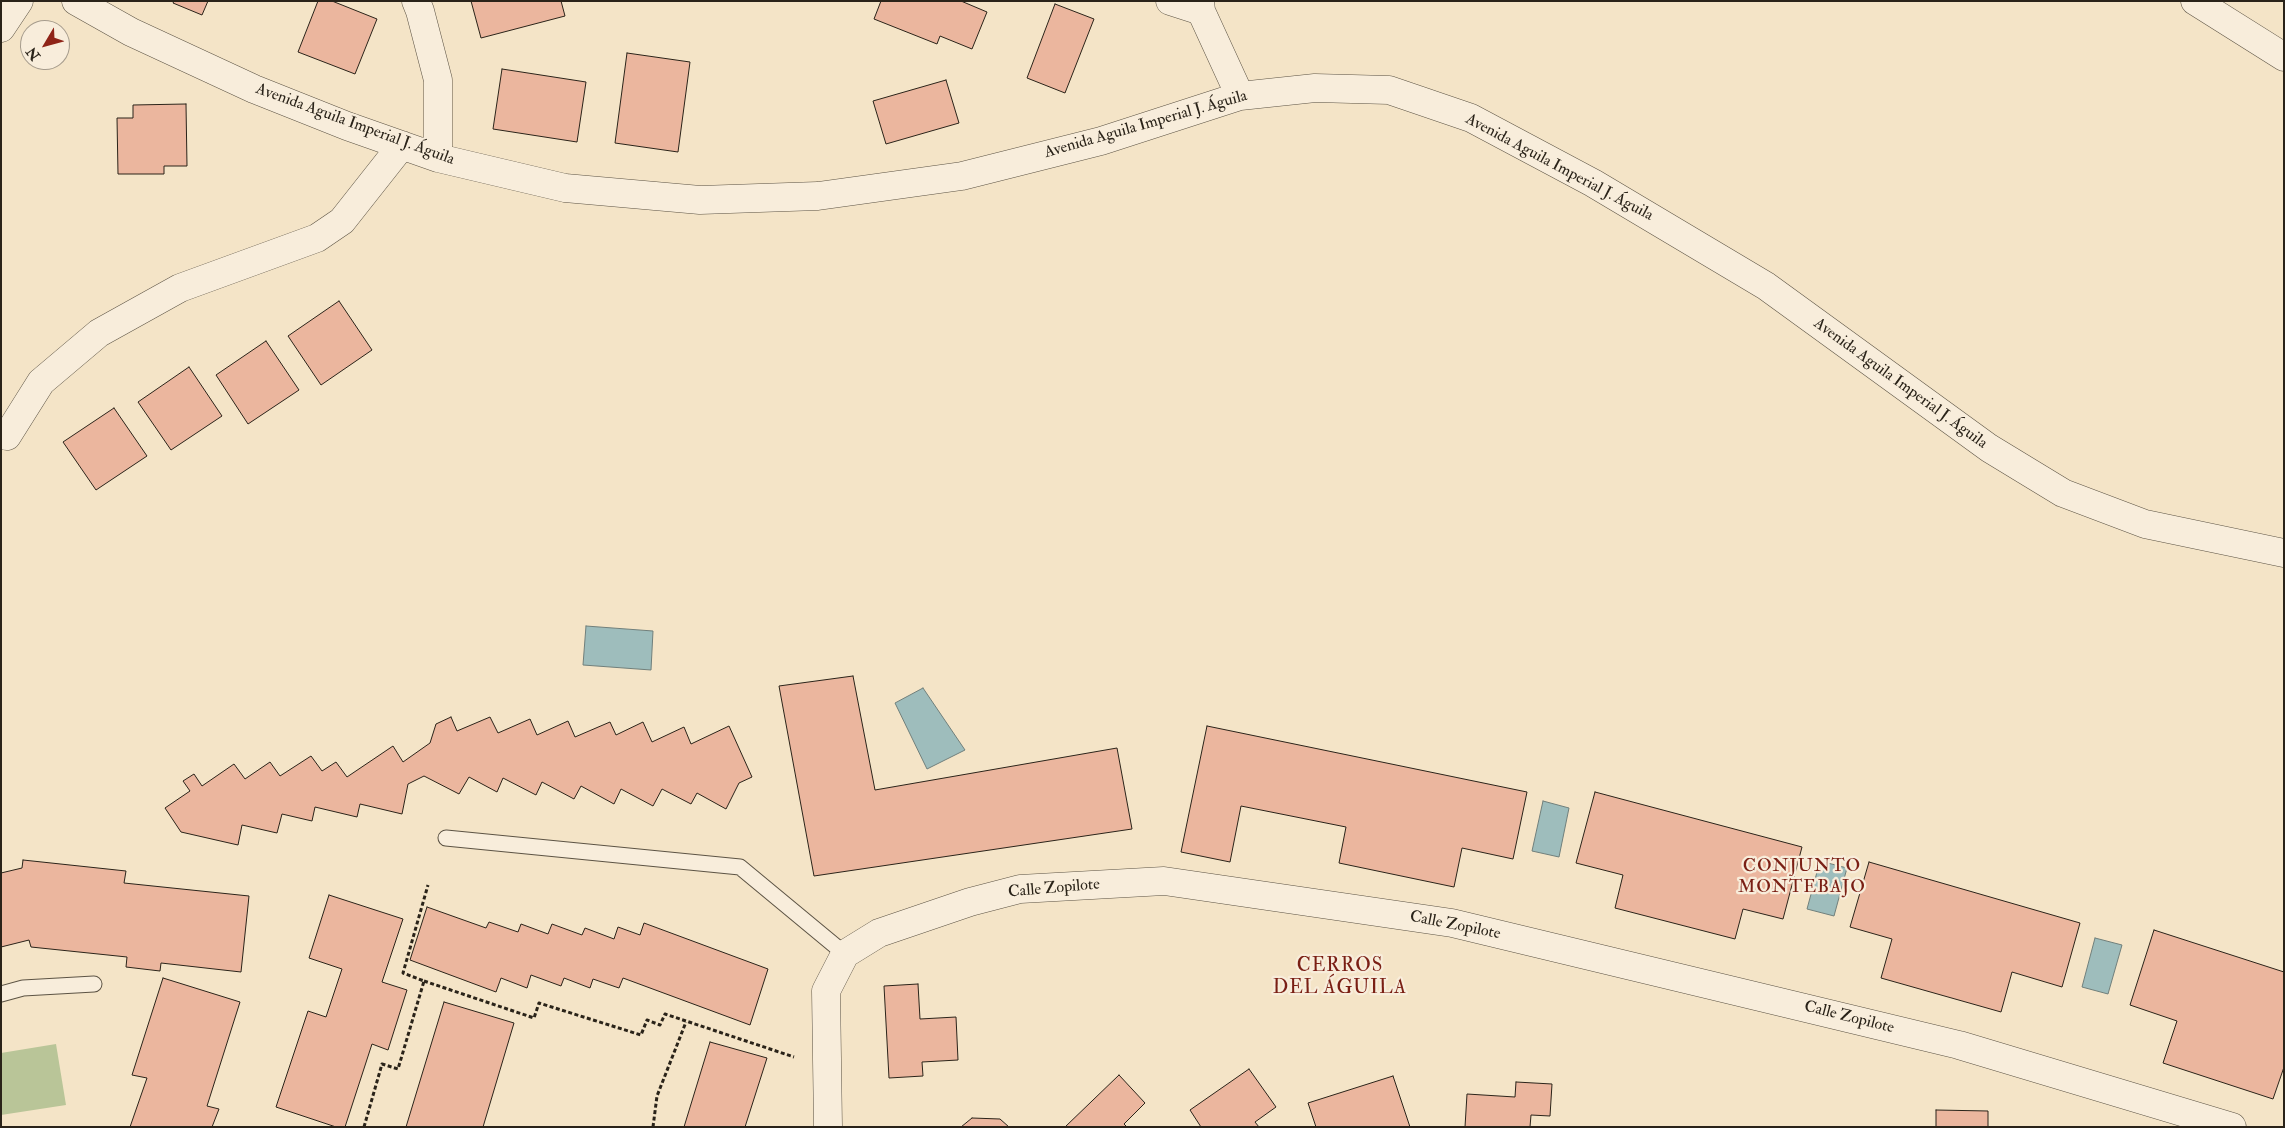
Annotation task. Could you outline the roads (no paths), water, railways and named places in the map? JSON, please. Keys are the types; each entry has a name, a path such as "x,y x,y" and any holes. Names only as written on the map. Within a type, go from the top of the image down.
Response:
{"street":[{"path":"1,28 19,1"},
{"name":"Avenida Aguila Imperial J. Águila","path":"76,1 131,32 254,89 438,158 565,188 700,200 818,196 962,176 1101,141 1240,96 1315,88 1389,90 1471,118 1593,183 1766,286 1989,448 2063,493 2145,524 2284,553"},
{"path":"416,1 438,80 438,158"},
{"path":"1170,1 1201,6 1240,96"},
{"path":"2195,1 2284,57"},
{"path":"7,436 41,382 99,332 180,288 317,238 342,221 402,145"},
{"name":"Calle Zopilote","path":"845,954 879,933 970,902 1020,889 1164,881 1452,923 1959,1045 2232,1127"},
{"path":"828,1127 826,991 845,954"}],"lane":[{"path":"446,838 740,867 845,954"},
{"path":"1,994 23,988 94,984"}],"water":[{"path":"586,626 653,631 651,670 583,665"},
{"path":"923,688 965,750 927,769 895,703"},
{"path":"1543,801 1569,808 1559,857 1532,851"},
{"path":"1820,861 1847,868 1834,916 1807,909"},
{"path":"2095,938 2122,945 2108,994 2082,987"}],"district":[{"name":"CONJUNTO MONTEBAJO","path":"1802,878"},
{"name":"CERROS DEL ÁGUILA","path":"1340,978"}]}
